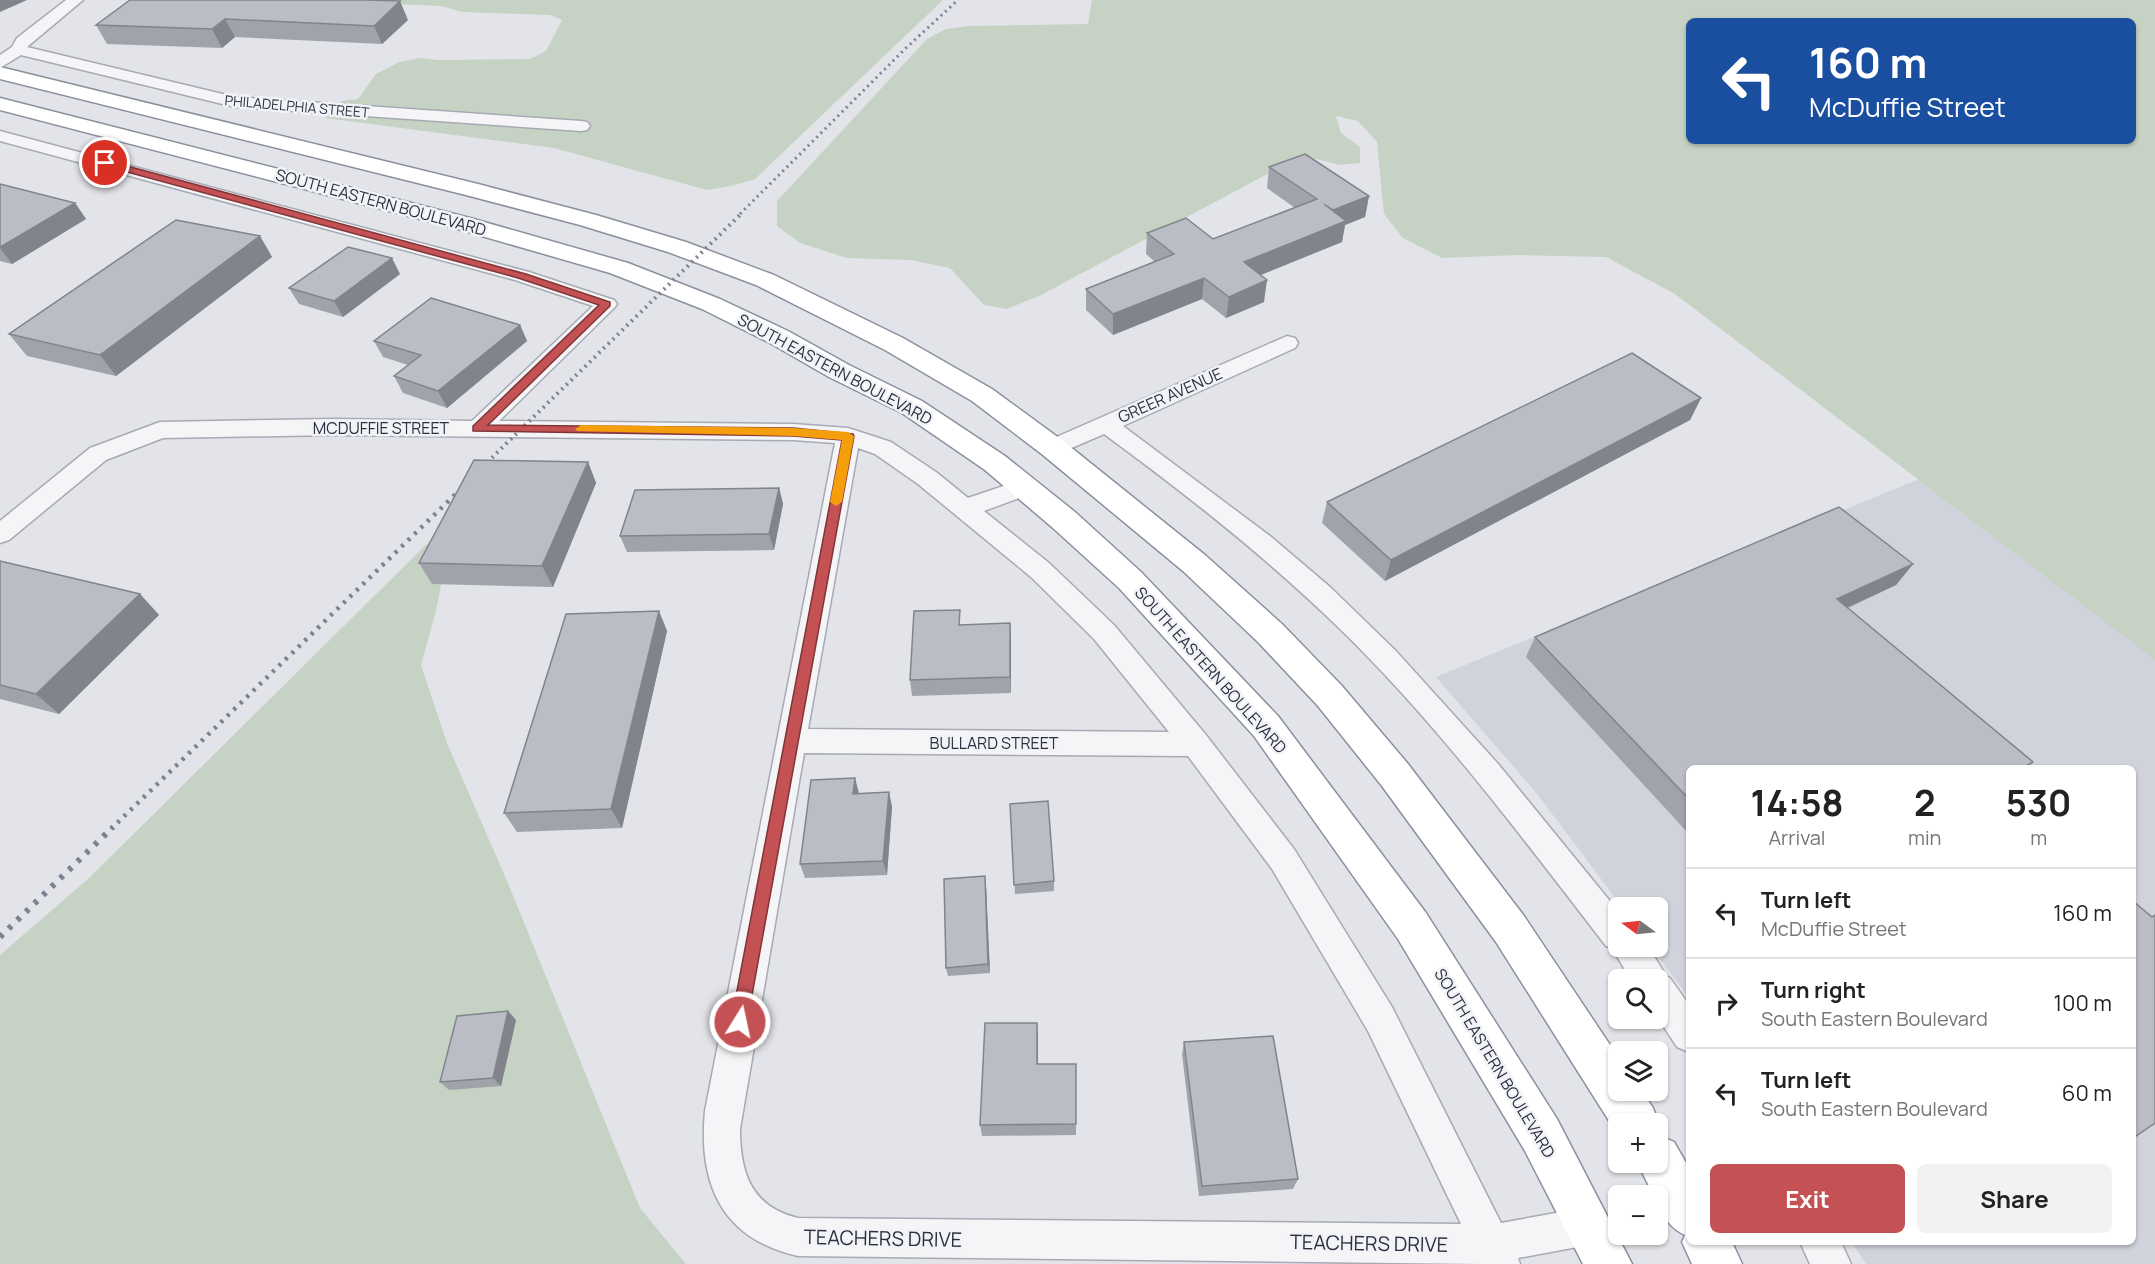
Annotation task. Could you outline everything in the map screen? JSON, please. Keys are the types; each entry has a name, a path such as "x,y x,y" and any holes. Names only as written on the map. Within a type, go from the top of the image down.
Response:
{"highway":[{"name":"SOUTH EASTERN BOULEVARD","path":"0,73 577,217 677,247 732,267 846,319 982,395 1053,448 1194,563 1270,633 1330,696 1395,775 1497,910 1630,1113"},
{"path":"0,90 217,127"},
{"name":"SOUTH EASTERN BOULEVARD","path":"0,104 462,223 598,262 711,304 779,337 839,371 912,407 995,463 1064,520 1130,580 1266,726 1346,832 1412,926 1541,1135 1598,1245"},
{"path":"779,337 920,392 954,410 997,441 1016,447 1053,448"},
{"path":"1024,487 1054,488 1075,495 1270,633"},
{"path":"1666,1173 1686,1208"},
{"path":"1708,1245 1718,1264"}],"street":[{"path":"0,63 18,50 23,41 75,0"},
{"name":"PHILADELPHIA STREET","path":"18,50 209,97 243,103 581,126"},
{"name":"SOUTH EASTERN BOULEVARD","path":"0,136 522,276 607,304 477,429"},
{"name":"GREER AVENUE","path":"1053,448 1287,343"},
{"path":"1105,424 1167,467 1249,534 1349,622 1446,724 1532,826 1608,922"},
{"name":"MCDUFFIE STREET","path":"0,534 98,454 160,430 333,427 793,432 848,436"},
{"path":"848,436 883,448 927,478 1040,570 1104,632 1196,744 1283,859 1380,1019 1495,1254"},
{"name":"TEACHERS DRIVE","path":"848,436 720,1139 725,1176 732,1192 756,1219 771,1229 798,1237 1495,1254 1598,1245"},
{"path":"964,509 1024,487"},
{"name":"BULLARD STREET","path":"792,741 1196,744"},
{"path":"1668,1004 1686,1031"},
{"path":"1821,1245 1832,1264"}],"shaded area":[{"path":"1924,477 2155,646 2155,1264 1866,1264 1854,1245 2136,1245 2136,765 1686,765 1686,994 1658,957 1668,957 1668,897 1614,897 1538,795 1436,677"}],"green space":[{"path":"297,0 943,0 755,179 707,190 554,148 325,118 342,101 358,99 376,74 399,62 421,58 438,60 530,59 546,51 562,20 550,15 462,12 442,6"},
{"path":"1092,0 2155,0 2155,660 1675,294 1606,257 1517,255 1442,258 1403,238 1384,214 1377,142 1358,121 1336,116 1341,133 1360,147 1360,163 1340,165 1316,159 1290,162 1041,295 1007,309 984,305 950,268 911,260 847,258 800,243 777,226 777,201 927,39 946,29 968,26 1088,24"},
{"path":"454,517 436,611 421,665 447,743 510,888 640,1208 686,1264 0,1264 0,955 88,879"}],"building":[{"path":"130,0 400,1 374,26 225,19 212,29 96,25"},
{"path":"1305,154 1369,196 1333,210 1324,204 1346,221 1244,262 1267,280 1229,297 1204,278 1113,314 1086,289 1174,254 1147,233 1186,218 1213,239 1317,199 1269,167"},
{"path":"0,184 75,203 0,247"},
{"path":"176,220 260,236 100,355 9,334"},
{"path":"348,247 392,258 334,301 289,288"},
{"path":"431,298 520,325 438,391 394,376 421,355 374,341"},
{"path":"1632,353 1701,398 1391,560 1327,502"},
{"path":"474,460 588,462 542,566 419,563"},
{"path":"779,488 769,534 620,536 635,490"},
{"path":"1839,507 1913,564 1837,599 2033,762 2028,765 1686,765 1686,796 1535,637"},
{"path":"0,561 140,594 36,694 0,685"},
{"path":"960,610 959,625 1010,623 1010,677 910,680 914,611"},
{"path":"659,611 611,809 504,813 566,614"},
{"path":"855,778 853,794 889,792 883,861 800,864 811,780"},
{"path":"1048,801 1054,881 1014,885 1010,804"},
{"path":"985,876 988,964 946,968 944,879"},
{"path":"2136,904 2152,917 2155,915 2155,1123 2136,1136"},
{"path":"508,1011 493,1078 440,1082 457,1016"},
{"path":"985,1023 1037,1023 1037,1064 1076,1064 1076,1124 980,1125"},
{"path":"1273,1036 1298,1179 1202,1186 1184,1042"}],"railway":[{"path":"740,214 906,48 958,0"},
{"path":"464,485 742,213"},
{"path":"111,829 466,484"},
{"path":"0,937 113,827"}],"slow traffic":[{"path":"581,429 793,432 848,436 836,502"}],"route":[{"path":"105,163 522,276 607,304 477,429 793,432 848,436 740,1022"}]}
